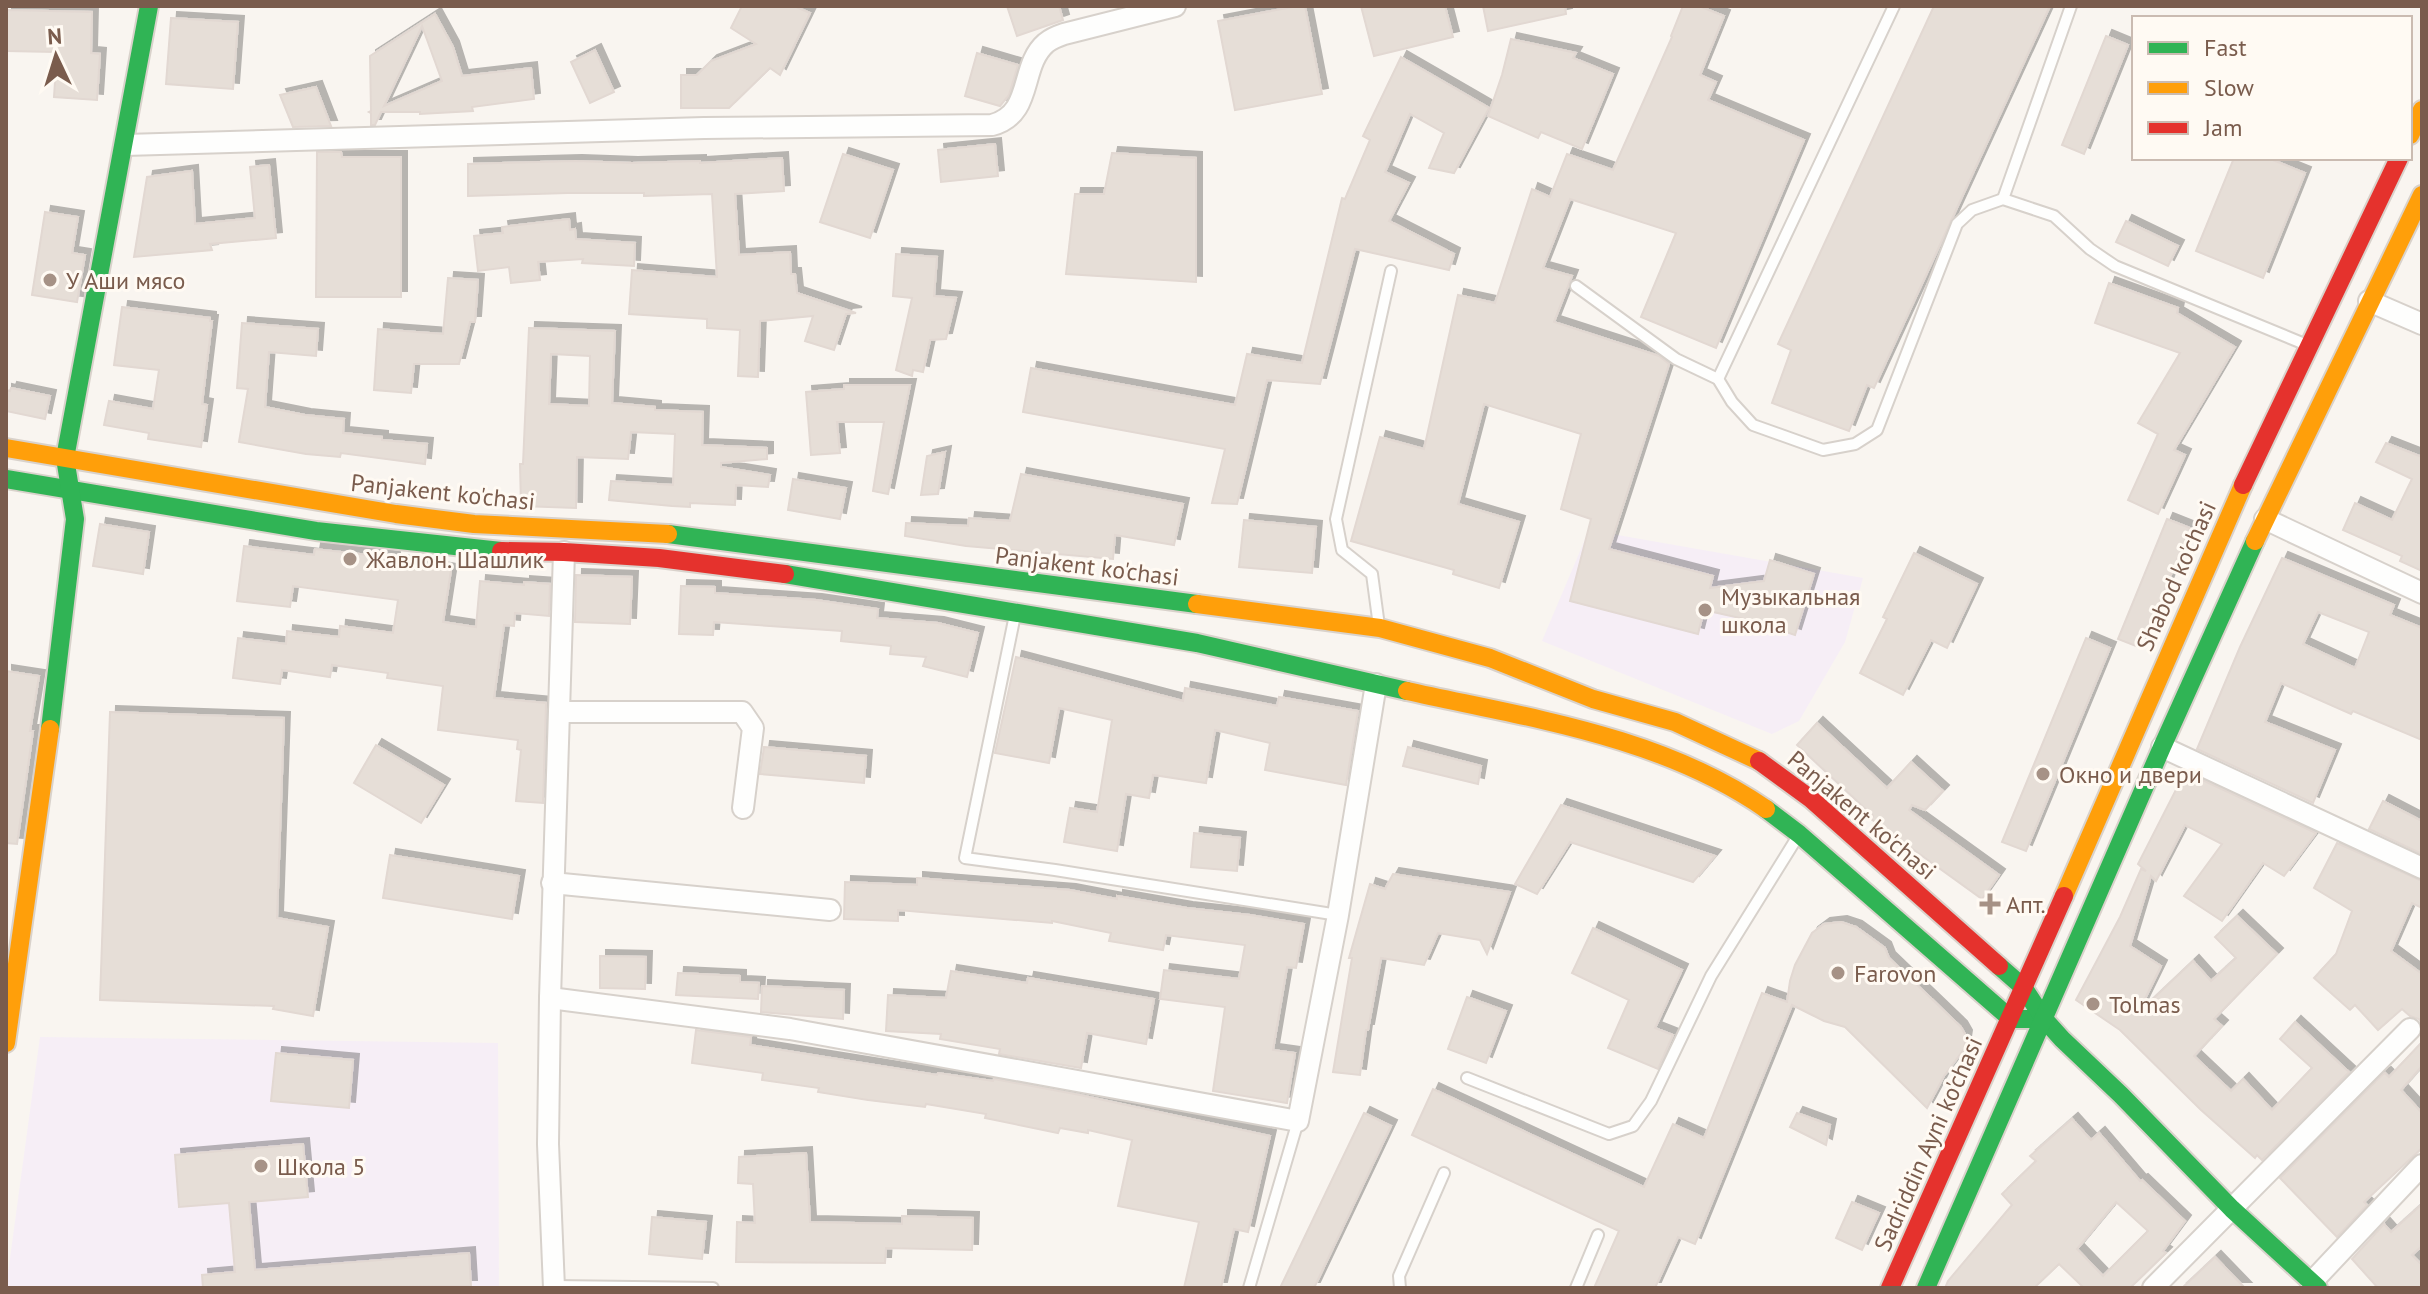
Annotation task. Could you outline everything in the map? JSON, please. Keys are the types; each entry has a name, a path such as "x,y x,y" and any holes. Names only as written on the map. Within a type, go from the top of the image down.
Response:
{"main road":[{"path":"6,1043 48,747 75,519 65,458 149,6"},
{"path":"2412,131 2422,110"},
{"name":"Shabod ko'chasi","path":"2011,1019 2232,507 2398,160"},
{"path":"1928,1287 2162,747 2265,519 2422,195"},
{"path":"2309,346 2341,361"},
{"name":"Panjakent ko'chasi","path":"6,448 396,514 474,524 680,535 1380,628 1593,699 1675,722 1758,760 1811,799 2023,987 2044,1019 2232,1209 2314,1285"},
{"name":"Panjakent ko'chasi","path":"6,479 316,531 508,552 659,558 766,571 1197,643 1376,684 1480,700 1644,748 1725,783 1799,834 2011,1019"},
{"path":"2011,1019 2044,1019"},
{"name":"Sadriddin Ayni ko'chasi","path":"1890,1288 2011,1019"}],"street":[{"path":"149,6 160,6"},
{"path":"125,145 704,128 992,125 1006,121 1016,111 1036,56 1047,42 1064,34 1175,6"},
{"path":"2369,301 2422,324"},
{"path":"2265,519 2422,593"},
{"path":"554,1287 548,1144 552,883 564,552"},
{"path":"550,998 790,1029 1298,1121 1338,915 1376,684"},
{"path":"559,712 742,712 753,728 743,808"},
{"path":"2162,747 2422,868"},
{"path":"552,883 830,910"},
{"path":"2153,1288 2410,1029"},
{"path":"2314,1285 2422,1165"}],"lane":[{"path":"1718,379 1894,6"},
{"path":"2003,199 2071,6"},
{"path":"1576,286 1676,359 1718,379 1732,402 1753,425 1823,450 1855,444 1877,430 1957,224 1972,210 2003,199 2054,216 2090,249 2115,266 2309,346"},
{"path":"1380,628 1372,574 1342,550 1336,519 1391,271"},
{"path":"1015,614 965,858 1338,915"},
{"path":"1467,1078 1609,1134 1633,1126 1651,1101 1711,976 1799,834"},
{"path":"1249,1288 1298,1121"},
{"path":"1400,1288 1399,1276 1444,1173"},
{"path":"1576,1288 1598,1235"},
{"path":"554,1287 713,1288"}],"shaded area":[{"name":"Музыкальная школа","path":"1589,530 1863,578 1845,642 1799,721 1772,734 1542,641"},
{"name":"Школа 5","path":"40,1037 498,1043 499,1288 6,1288"}],"building":[{"path":"742,6 794,6 810,13 780,75 770,68 729,108 681,108 681,75 697,75 711,61 756,44 731,28"},
{"path":"1007,6 1059,6 1063,20 1017,36"},
{"path":"1305,6 1322,94 1235,110 1218,21"},
{"path":"1361,6 1445,6 1453,37 1374,56"},
{"path":"1483,6 1565,6 1566,14 1488,31"},
{"path":"1683,6 1699,6 1724,16 1700,75 1716,82 1708,100 1804,140 1716,348 1641,317 1676,233 1570,199 1543,268 1572,276 1554,322 1659,356 1669,364 1609,549 1713,576 1710,588 1764,581 1770,560 1814,574 1795,635 1704,610 1698,634 1570,601 1591,519 1561,509 1581,434 1484,404 1458,504 1519,522 1499,588 1453,574 1454,570 1351,541 1380,437 1424,449 1458,295 1495,303 1532,189 1550,197 1567,154 1613,170"},
{"path":"1934,6 2050,6 1874,388 1867,385 1849,431 1772,403 1791,350 1778,344"},
{"path":"6,10 92,12 91,53 100,54 97,100 54,97 57,52 6,51"},
{"path":"435,14 453,47 462,76 531,68 534,99 472,107 473,111 420,114 381,112 375,125 371,125 370,56","holes":["422,26 442,81 384,106"]},
{"path":"171,18 238,22 233,89 166,84"},
{"path":"2106,36 2128,45 2084,154 2062,145"},
{"path":"1511,39 1576,53 1573,58 1613,74 1582,149 1541,132 1538,138 1488,116"},
{"path":"595,50 614,92 590,103 571,62"},
{"path":"977,53 1018,65 1009,95 1000,106 965,96"},
{"path":"1401,57 1489,108 1454,173 1429,168 1444,133 1410,114 1385,172 1409,183 1389,221 1454,254 1449,270 1355,249 1320,384 1267,380 1237,504 1212,503 1225,449 1023,412 1031,368 1235,405 1247,354 1302,363 1342,198 1345,199 1370,140 1363,136"},
{"path":"316,87 331,126 293,127 280,95"},
{"path":"995,144 998,176 941,182 938,150"},
{"path":"317,152 341,152 342,157 401,157 401,297 316,297"},
{"path":"1112,153 1196,158 1196,282 1066,274 1075,194 1104,194"},
{"path":"843,154 893,170 870,238 820,222"},
{"path":"782,158 784,191 735,194 739,255 790,252 791,274 795,274 797,293 856,313 846,314 834,350 805,341 813,316 760,321 758,377 738,376 740,330 707,328 707,319 629,314 632,270 717,277 712,194 468,196 468,164 576,161 700,163"},
{"path":"2233,160 2273,160 2305,173 2263,278 2196,251"},
{"path":"269,165 276,238 210,244 212,250 134,257 147,177 192,171 195,224 255,218 250,167"},
{"path":"45,212 78,217 72,253 85,255 77,302 32,295"},
{"path":"569,219 570,230 575,229 576,239 635,243 634,266 582,263 583,259 538,262 540,280 511,283 509,267 478,271 474,236 503,233 502,227"},
{"path":"2126,221 2178,246 2168,266 2116,242"},
{"path":"896,254 937,257 934,296 956,298 946,339 930,340 923,372 913,370 912,376 896,370 912,298 893,296"},
{"path":"448,278 478,280 475,322 470,322 459,364 414,364 411,393 374,390 378,329 443,334"},
{"path":"2109,283 2178,308 2177,313 2235,347 2174,450 2185,455 2158,514 2128,500 2158,434 2138,423 2180,353 2095,323"},
{"path":"122,307 210,318 212,321 202,404 207,405 201,447 148,439 149,433 104,425 109,401 153,409 159,370 114,365"},
{"path":"242,323 318,329 316,356 269,352 265,407 344,419 343,433 427,444 425,464 341,453 340,457 306,454 239,442 248,389 237,388"},
{"path":"529,328 615,331 612,403 655,407 655,410 703,412 702,445 767,448 767,459 721,463 721,467 770,475 768,487 736,485 735,505 690,503 690,507 609,500 611,481 673,485 675,434 631,432 628,459 577,457 576,508 521,506 520,464 523,464","holes":["551,354 590,356 589,406 549,404"]},
{"path":"844,385 910,385 888,494 873,491 884,422 837,422 840,453 811,455 806,392 844,389"},
{"path":"11,388 50,396 45,419 6,411 6,390 10,391"},
{"path":"2386,443 2422,457 2422,571 2400,561 2402,556 2343,530 2355,503 2392,520 2412,479 2376,462"},
{"path":"945,452 938,494 921,495 927,456"},
{"path":"1021,474 1183,504 1174,545 1115,535 1113,559 966,546 905,536 906,523 968,526 969,518 1010,521"},
{"path":"793,479 846,488 840,519 788,510"},
{"path":"2167,519 2190,528 2141,648 2118,639"},
{"path":"1244,520 1316,527 1312,573 1239,567"},
{"path":"100,524 149,532 143,574 93,566"},
{"path":"244,546 314,555 315,549 387,557 451,570 443,622 476,627 480,581 550,584 549,616 515,613 514,626 504,625 494,698 546,703 543,803 516,801 521,750 517,749 518,740 438,730 443,686 387,678 388,673 332,665 330,677 282,670 280,684 233,678 238,638 286,644 287,631 339,637 340,626 393,633 398,600 293,586 290,607 237,601"},
{"path":"1914,553 1977,584 1947,648 1931,640 1903,695 1860,673 1887,619 1883,617"},
{"path":"2282,558 2394,605 2390,615 2422,628 2422,740 2353,711 2351,714 2281,683 2265,722 2335,750 2313,803 2197,749","holes":["2318,612 2369,632 2355,668 2303,644"]},
{"path":"576,575 632,577 630,624 575,622"},
{"path":"681,586 715,587 715,593 816,600 878,609 877,618 938,623 978,633 967,677 923,666 926,657 890,654 891,646 841,641 842,631 714,622 713,635 679,634"},
{"path":"2086,638 2110,648 2026,851 2002,842"},
{"path":"1016,657 1183,701 1185,688 1277,706 1279,697 1358,711 1346,785 1265,770 1270,743 1215,730 1206,783 1153,775 1149,798 1126,794 1117,851 1064,842 1070,808 1097,812 1112,720 1059,708 1049,763 995,753"},
{"path":"6,671 39,676 17,844 6,843"},
{"path":"110,712 284,718 277,918 328,927 313,1016 273,1009 274,1006 100,1000"},
{"path":"1817,723 1887,788 1911,762 1943,791 1925,810 1912,805 1909,810 1999,875 1982,899 1871,819 1873,816 1797,745"},
{"path":"376,745 444,785 421,823 354,783"},
{"path":"764,747 866,756 864,783 760,774"},
{"path":"1408,747 1481,766 1478,784 1403,766"},
{"path":"2185,772 2316,833 2284,876 2263,863 2222,921 2184,896 2222,844 2185,825 2156,881 2151,876 2130,946 2161,966 2138,1013 2193,961 2211,981 2236,958 2215,937 2237,916 2277,954 2214,1019 2222,1026 2194,1056 2231,1091 2243,1079 2272,1110 2312,1068 2280,1039 2295,1022 2349,1072 2262,1160 2257,1155 2255,1158 2201,1110 2120,1030 2076,1000 2120,917 2141,869 2146,871 2138,864"},
{"path":"2383,801 2422,821 2422,854 2369,829"},
{"path":"1561,805 1715,856 1693,882 1570,842 1537,894 1515,884"},
{"path":"1194,833 1240,838 1237,871 1191,867"},
{"path":"2337,843 2422,881 2422,908 2412,903 2391,951 2422,974 2422,1024 2402,1009 2378,1030 2355,1005 2350,1010 2314,978 2336,954 2352,911 2314,888"},
{"path":"390,855 519,876 512,919 383,898"},
{"path":"1393,874 1510,892 1487,954 1480,940 1438,933 1424,965 1381,958 1360,1075 1333,1072 1352,958 1349,958 1370,884 1385,889"},
{"path":"917,878 1070,890 1304,924 1296,968 1287,967 1273,1050 1295,1053 1287,1103 1213,1091 1225,1007 1160,999 1164,970 1239,979 1245,945 1166,935 1163,950 1109,941 1111,933 1052,921 898,910 898,921 844,919 845,882 917,885"},
{"path":"1841,922 1856,927 1885,948 1889,958 1961,1027 1966,1036 1964,1049 1944,1076 1927,1108 1845,1027 1824,1021 1792,1005 1695,1244 1678,1237 1655,1288 1594,1288 1619,1231 1412,1135 1433,1089 1644,1187 1673,1124 1704,1138 1762,993 1787,1002 1795,965 1812,933 1824,924"},
{"path":"1593,928 1682,970 1655,1028 1673,1035 1658,1069 1608,1048 1629,1000 1572,973"},
{"path":"600,956 646,957 645,989 600,988"},
{"path":"951,971 1027,983 1028,978 1154,999 1146,1044 1087,1033 1081,1068 999,1054 1000,1049 940,1039 941,1034 886,1031 888,995 946,998"},
{"path":"678,973 740,976 740,982 759,983 758,999 676,995"},
{"path":"762,986 844,990 843,1019 761,1012"},
{"path":"1467,997 1506,1011 1486,1063 1448,1049"},
{"path":"696,1030 751,1037 750,1045 937,1075 994,1079 1270,1136 1248,1232 1234,1229 1221,1288 1184,1288 1199,1222 1118,1206 1132,1140 1088,1130 1088,1133 1060,1128 1058,1133 985,1118 986,1114 926,1104 925,1107 818,1092 819,1088 762,1080 763,1073 692,1063"},
{"path":"2422,1042 2422,1066 2401,1090 2422,1113 2422,1148 2364,1202 2367,1205 2337,1237 2280,1178 2383,1074 2389,1077"},
{"path":"276,1053 353,1060 349,1108 271,1101"},
{"path":"1364,1113 1391,1126 1314,1288 1280,1288"},
{"path":"1797,1113 1830,1125 1826,1145 1790,1127"},
{"path":"2072,1119 2091,1140 2099,1133 2140,1181 2185,1221 2163,1251 2166,1253 2130,1288 2084,1288 2059,1264 2034,1288 1945,1288 2012,1205 2002,1194 2036,1161 2030,1156","holes":["2116,1202 2148,1231 2103,1276 2077,1249"]},
{"path":"303,1144 308,1197 249,1202 255,1270 469,1253 471,1286 203,1288 202,1275 235,1272 229,1203 179,1207 175,1155"},
{"path":"806,1153 810,1222 902,1224 902,1216 973,1218 972,1250 886,1248 885,1263 736,1262 737,1222 755,1223 753,1184 738,1183 739,1157"},
{"path":"1852,1202 1879,1213 1862,1250 1836,1238"},
{"path":"2422,1204 2422,1246 2412,1255 2422,1265 2422,1288 2378,1288 2352,1259 2384,1224 2391,1232"},
{"path":"652,1217 706,1222 702,1259 649,1254"},
{"path":"2215,1257 2245,1288 2182,1288"}],"traffic: fast":[{"path":"50,729 75,519 65,458 149,6"},
{"path":"6,479 316,531 501,551"},
{"path":"668,534 1197,604"},
{"path":"1926,1288 2255,541"},
{"path":"785,574 1197,643 1407,691"},
{"path":"1766,809 1799,834 2011,1019 2044,1019"},
{"path":"1999,966 2023,987 2044,1019 2062,1039 2232,1209 2318,1288"}],"traffic: slow":[{"path":"2412,131 2422,110"},
{"path":"2255,541 2422,195"},
{"path":"6,448 396,514 474,524 668,534"},
{"path":"2064,896 2243,485"},
{"path":"1197,604 1380,628 1490,658 1593,699 1675,722 1759,761"},
{"path":"1407,691 1547,721 1638,747 1725,784 1766,809"},
{"path":"6,1043 50,729"}],"traffic: jam":[{"path":"2243,485 2398,160"},
{"path":"501,551 659,558 785,574"},
{"path":"1759,761 1811,799 1999,966"},
{"path":"1890,1288 2064,896"}],"place":[{"name":"У Аши мясо","path":"50,280"},
{"name":"Жавлон. Шашлик","path":"350,559"},
{"name":"Музыкальная школа","path":"1705,610"},
{"name":"Окно и двери","path":"2043,774"},
{"name":"Апт.","path":"1990,904"},
{"name":"Farovon","path":"1838,973"},
{"name":"Tolmas","path":"2093,1004"},
{"name":"Школа 5","path":"261,1166"}]}
